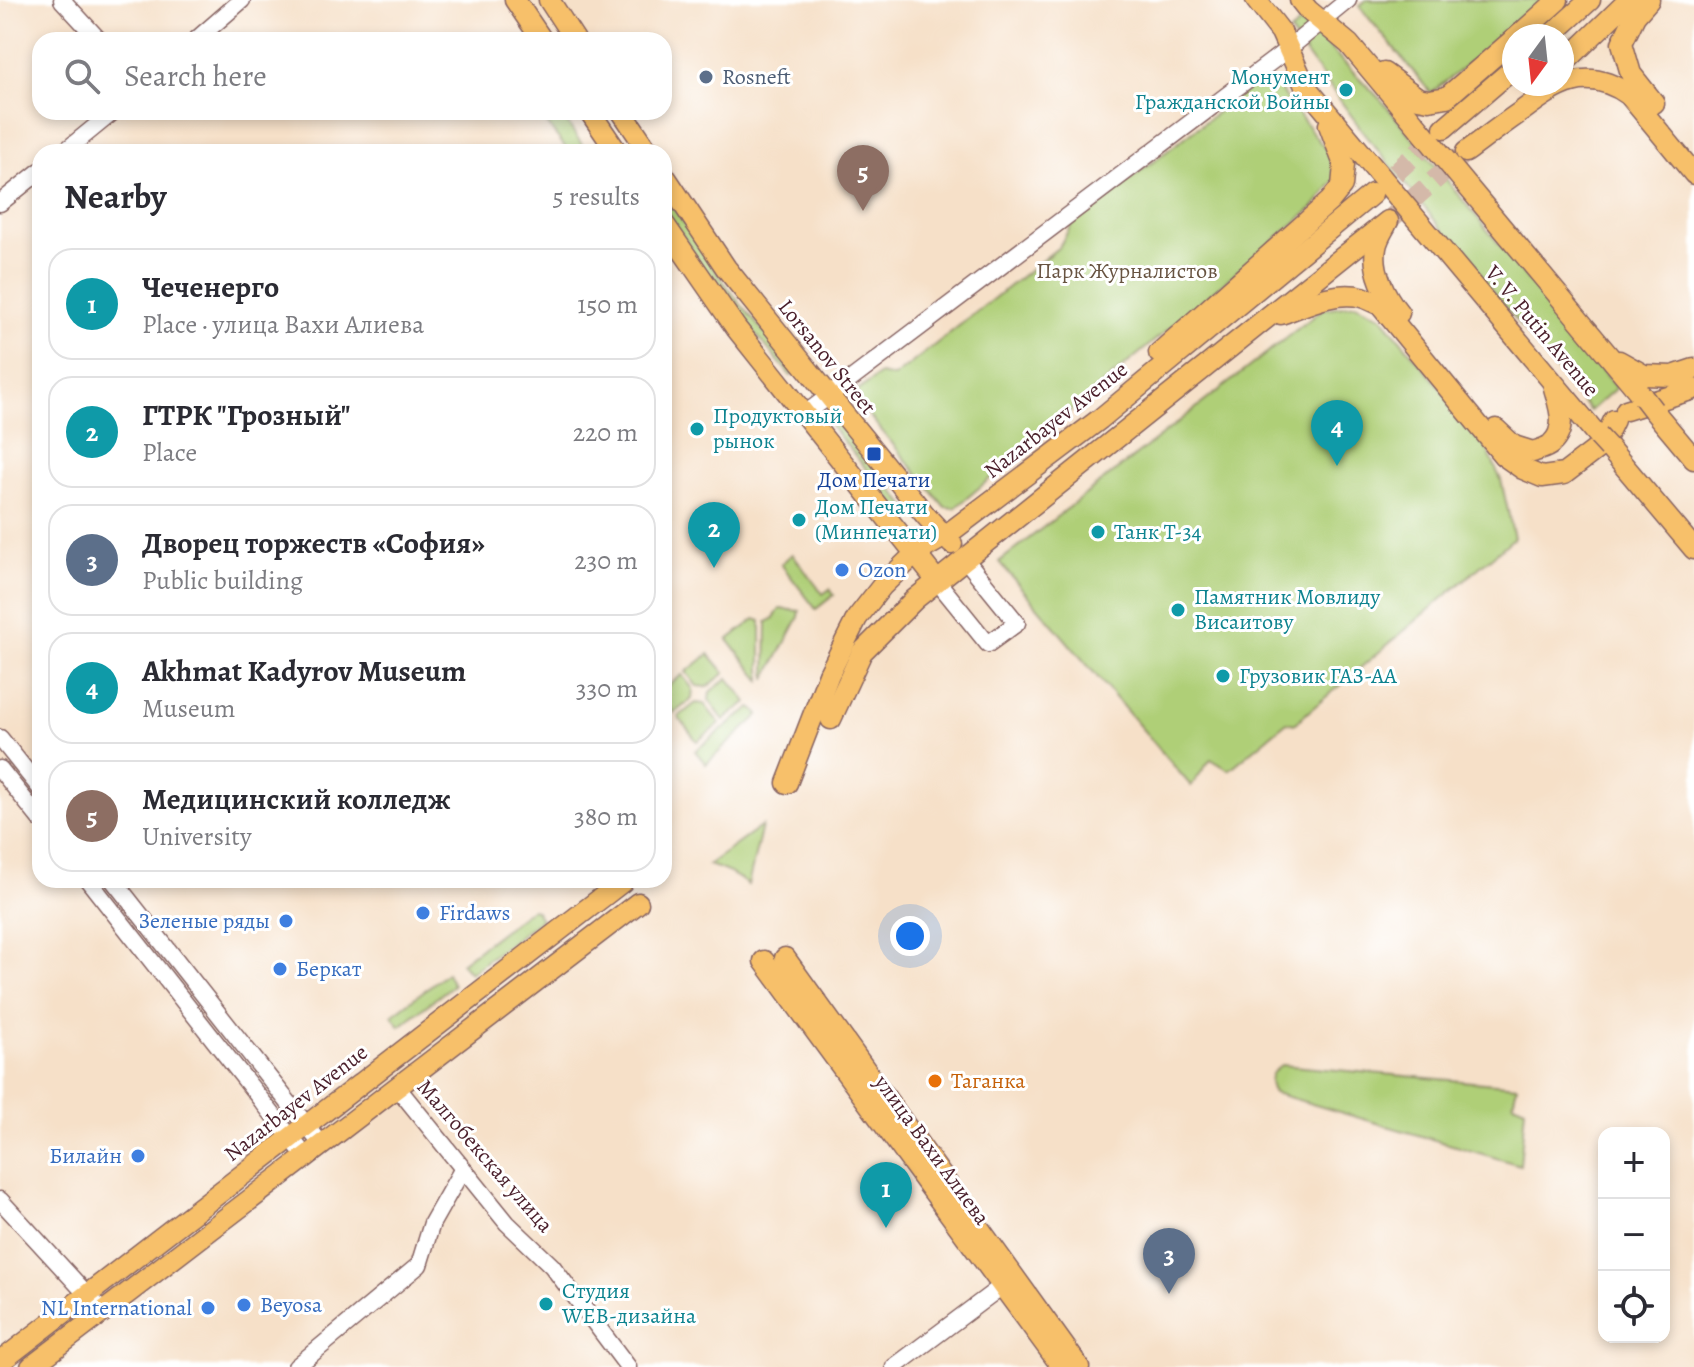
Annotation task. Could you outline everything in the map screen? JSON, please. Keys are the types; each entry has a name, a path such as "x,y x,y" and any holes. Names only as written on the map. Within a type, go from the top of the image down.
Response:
{"main road":[{"path":"515,0 537,32"},
{"path":"549,0 570,32"},
{"name":"V. V. Putin Avenue","path":"1256,0 1281,32 1305,86 1599,436 1606,424 1634,405 1606,353 1349,44 1300,0"},
{"path":"1531,24 1558,0"},
{"path":"1563,24 1590,0"},
{"path":"1574,53 1629,0"},
{"path":"1649,0 1635,16 1622,43 1626,61 1631,74 1694,153"},
{"path":"1349,44 1402,87 1418,98 1429,100 1447,97 1502,50"},
{"path":"1444,128 1502,78"},
{"path":"1574,81 1601,81 1629,95 1694,174"},
{"path":"1528,96 1466,152 1541,96"},
{"path":"1079,435 1099,407 1330,201 1342,186 1344,165 1322,106"},
{"path":"595,120 612,144"},
{"path":"627,120 644,144"},
{"name":"Lorsanov Street","path":"672,187 726,268 828,397 965,559"},
{"name":"Nazarbayev Avenue","path":"821,718 829,674 857,618 882,586 916,553 945,536 1079,435 1372,194"},
{"path":"787,783 821,718 862,652 915,599 1388,221 1376,244 1375,257 1384,290 1392,304 1514,446 1533,452 1551,444 1560,430 1561,414 1552,380"},
{"path":"672,236 736,328 937,581"},
{"path":"1266,320 1345,296 1361,297 1380,305 1503,455 1542,477 1564,474 1602,445 1634,405 1694,389"},
{"path":"1606,353 1644,375 1673,376 1694,369"},
{"path":"1634,405 1694,459"},
{"path":"1599,436 1694,549"},
{"name":"Nazarbayev Avenue","path":"0,1362 614,888"},
{"path":"31,1367 638,903"},
{"name":"улица Вахи Алиева","path":"785,958 1008,1282 1062,1367"},
{"name":"улица Вахи Алиева","path":"764,961 1008,1282 1079,1367"}],"street":[{"path":"62,0 92,32"},
{"path":"205,32 242,0"},
{"path":"805,414 1288,49 1348,0"},
{"path":"74,144 103,120"},
{"path":"0,203 32,177"},
{"path":"937,581 988,644 1017,623 965,559"},
{"path":"0,738 32,778"},
{"path":"0,769 32,809"},
{"path":"95,888 299,1131"},
{"path":"119,888 314,1151"},
{"name":"Малгобекская улица","path":"397,1087 507,1223 552,1266 628,1367"},
{"path":"296,1367 419,1265 432,1223 462,1170"},
{"path":"0,1200 103,1312"},
{"path":"894,1367 1008,1282"}],"green space":[{"path":"1366,0 1548,0 1518,24 1502,24 1502,37 1431,93 1359,6"},
{"path":"1303,21 1384,103 1616,388 1590,411 1367,137 1290,32"},
{"name":"Парк Журналистов","path":"1268,78 1342,171 1314,207 955,508 945,507 852,395 880,374 894,377 1059,247 1072,224 1261,79"},
{"path":"544,120 565,120 582,144 563,144"},
{"path":"672,205 742,306 797,371 791,376 703,267 672,219"},
{"path":"1356,304 1381,316 1482,438 1501,480 1514,538 1294,724 1287,722 1229,770 1211,759 1191,786 999,562 1323,309"},
{"path":"837,421 910,514 904,515 831,426"},
{"path":"792,554 823,594 830,589 834,595 816,609 781,564"},
{"path":"780,609 800,611 799,617 766,679 767,622"},
{"path":"755,619 761,621 761,681 728,640"},
{"path":"709,654 725,673 707,687 697,686 686,672"},
{"path":"682,675 693,689 692,699 674,713 672,710 672,683"},
{"path":"728,678 747,702 724,720 709,700 710,692"},
{"path":"696,703 704,704 720,724 697,741 678,717"},
{"path":"751,707 759,715 706,764 695,751"},
{"path":"762,826 748,885 730,873 708,865"},
{"path":"531,909 541,919 470,973 461,963"},
{"path":"447,973 453,985 400,1026 392,1015"},
{"path":"1281,1065 1517,1086 1513,1103 1525,1108 1520,1165 1274,1093 1271,1078"}],"tunnel":[{"path":"1373,193 1441,131"},
{"path":"1388,221 1463,155"}],"place":[{"name":"Rosneft","path":"706,77"},
{"name":"Монумент Гражданской Войны","path":"1346,90"},
{"name":"Медицинский колледж","path":"863,211"},
{"name":"Продуктовый рынок","path":"697,429"},
{"name":"Дом Печати","path":"874,454"},
{"name":"Akhmat Kadyrov Museum","path":"1337,466"},
{"name":"Дом Печати (Минпечати)","path":"799,520"},
{"name":"Танк Т-34","path":"1098,532"},
{"name":"ГТРК \"Грозный\"","path":"714,568"},
{"name":"Ozon","path":"842,570"},
{"name":"Памятник Мовлиду Висаитову","path":"1178,610"},
{"name":"Грузовик ГАЗ-АА","path":"1223,676"},
{"name":"Firdaws","path":"423,913"},
{"name":"Зеленые ряды","path":"286,921"},
{"name":"Беркат","path":"280,969"},
{"name":"Таганка","path":"935,1081"},
{"name":"Билайн","path":"138,1156"},
{"name":"Чеченерго","path":"886,1228"},
{"name":"Дворец торжеств «София»","path":"1169,1294"},
{"name":"Студия WEB-дизайна","path":"546,1304"},
{"name":"Beyosa","path":"244,1305"},
{"name":"NL International","path":"208,1308"}]}
